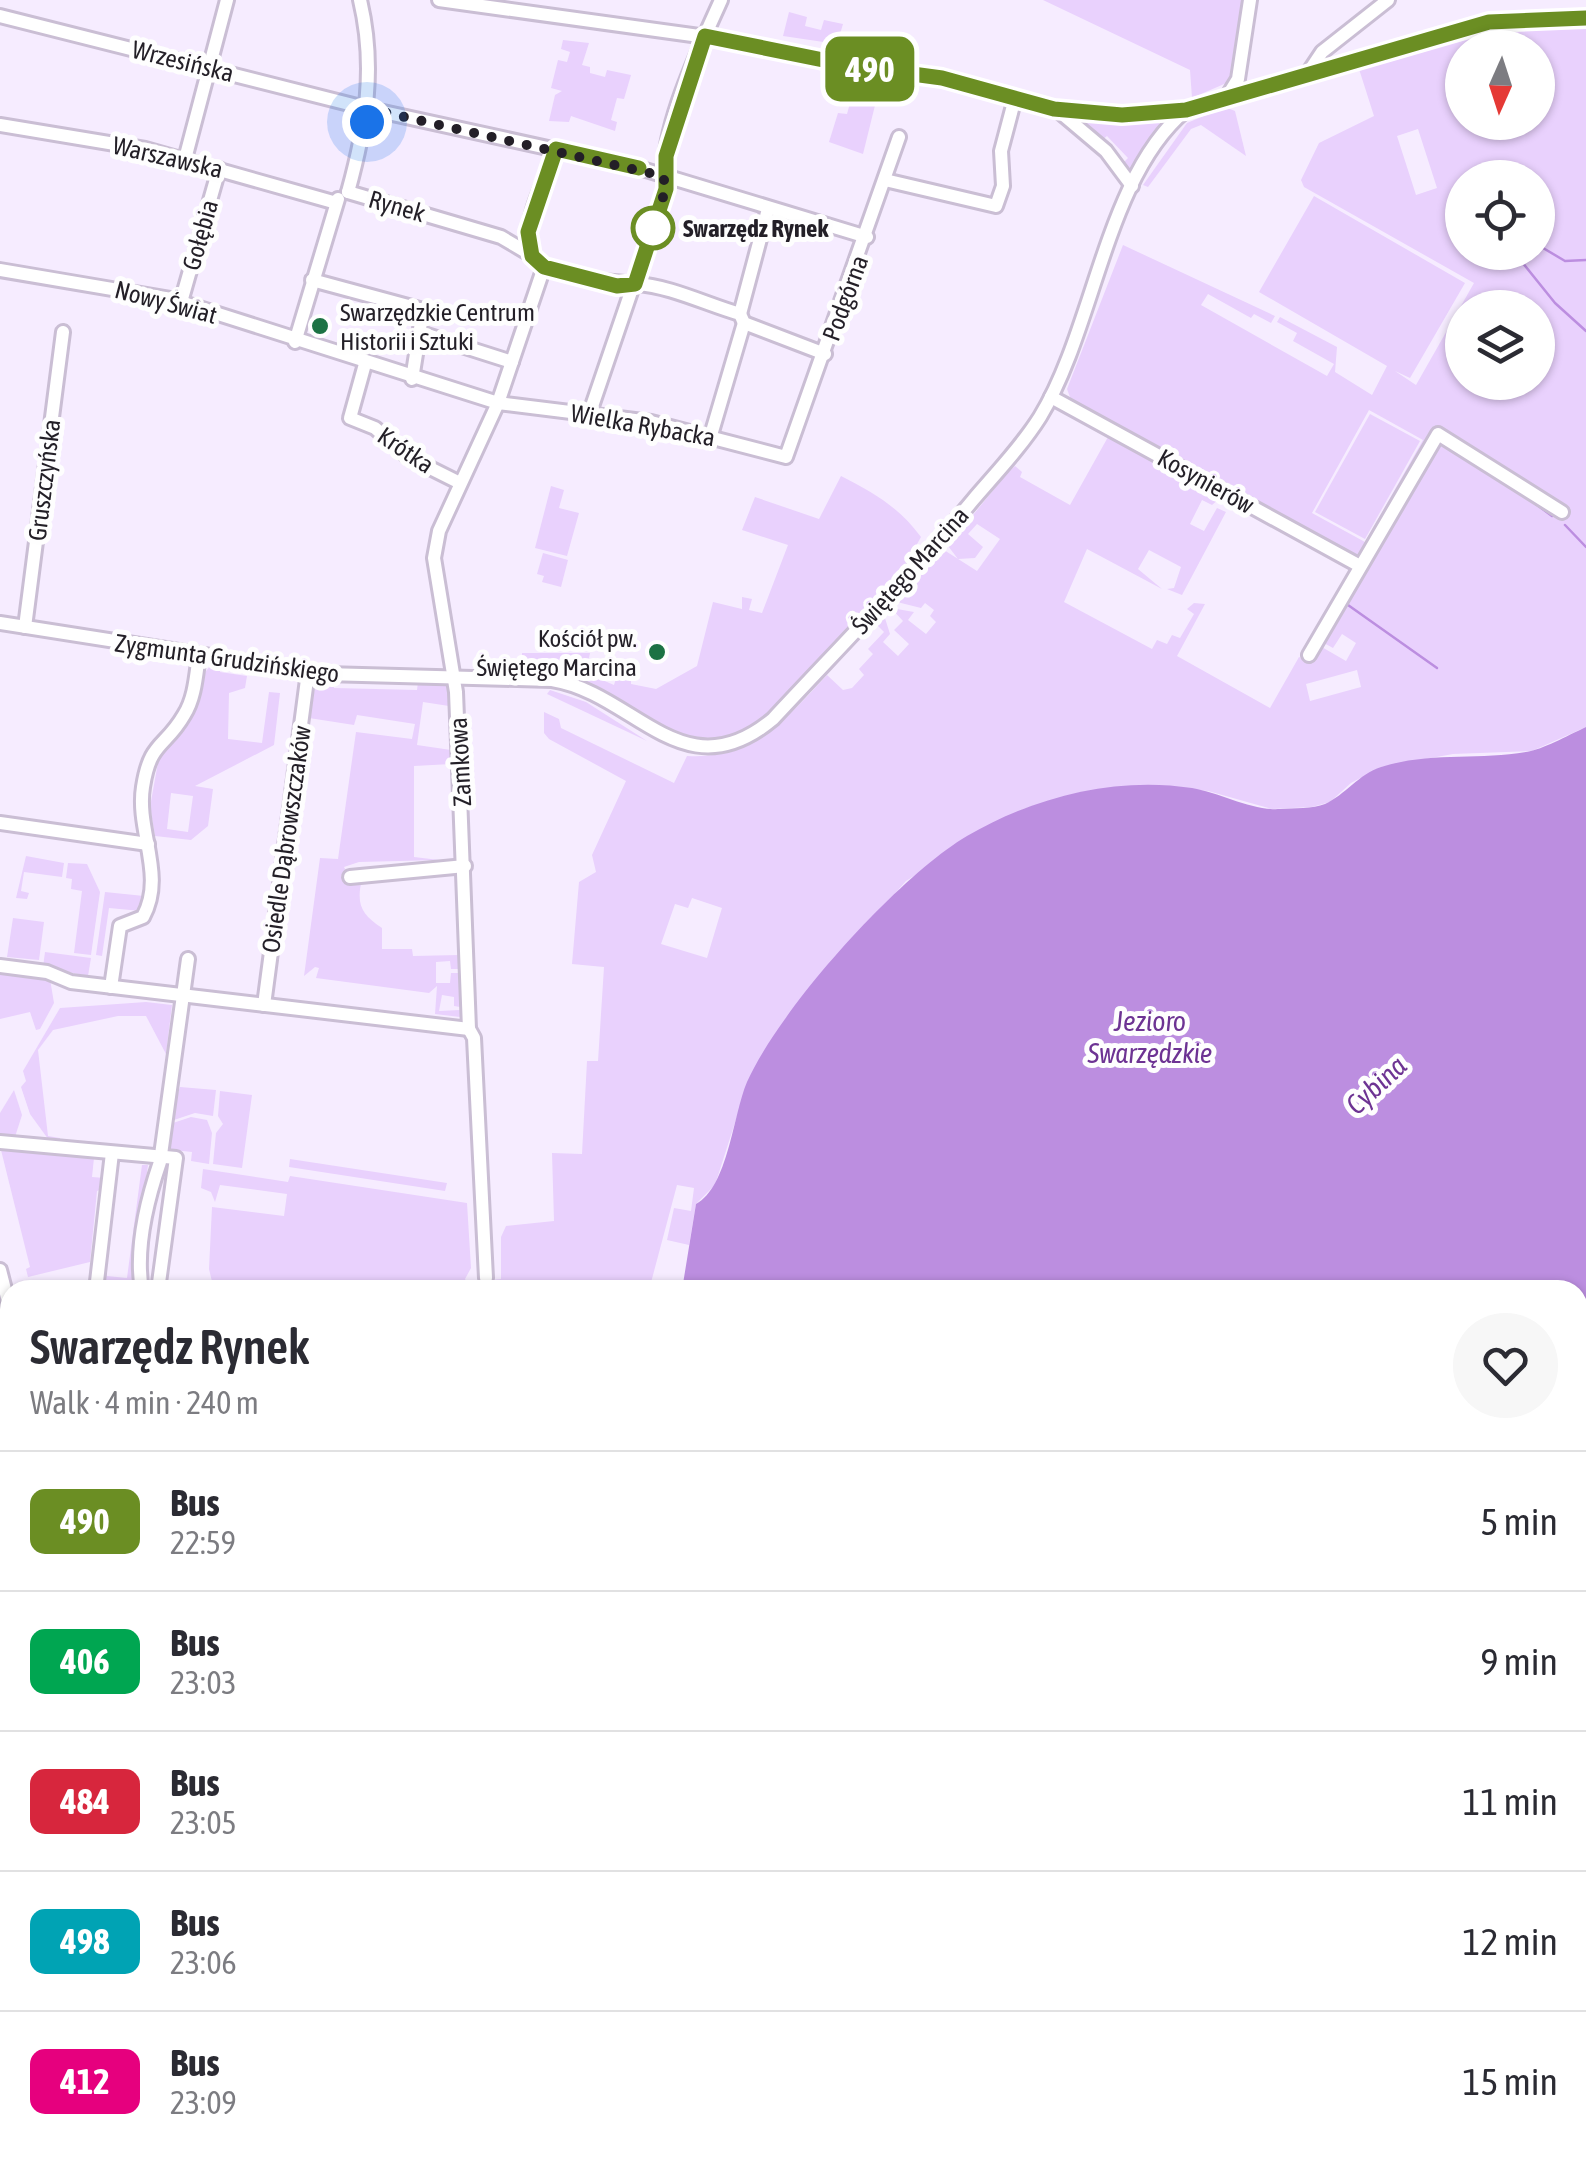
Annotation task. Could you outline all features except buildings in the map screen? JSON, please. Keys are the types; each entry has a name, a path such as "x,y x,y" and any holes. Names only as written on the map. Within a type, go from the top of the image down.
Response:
{"street":[{"path":"185,159 227,0"},
{"name":"Rynek","path":"360,0 370,51 367,126 348,192 501,237 544,267"},
{"path":"439,0 705,36 853,66 942,78 1054,109 1106,115 1186,110 1489,22 1586,18"},
{"path":"588,415 666,189 663,176 705,36 721,0"},
{"path":"1225,98 1237,84 1250,0"},
{"path":"1306,76 1322,52 1388,0"},
{"name":"Wrzesińska","path":"0,16 365,108"},
{"path":"885,180 994,206 1004,186 1002,151 1015,98"},
{"path":"365,108 663,176 867,237"},
{"path":"1054,109 1106,151 1132,186"},
{"name":"Świętego Marcina","path":"454,678 562,682 681,744 709,747 742,739 773,720 933,548 1022,441 1051,396 1132,186 1162,134 1186,110"},
{"name":"Warszawska","path":"0,126 185,159 334,202"},
{"name":"Podgórna","path":"786,457 867,237 899,136"},
{"path":"532,256 528,232 556,149"},
{"name":"Gołębia","path":"182,302 218,168"},
{"path":"295,342 334,202 348,192"},
{"path":"711,435 768,209"},
{"path":"544,267 617,286 635,284 742,319 825,354"},
{"name":"Zamkowa","path":"486,1278 454,678 434,565 439,531 498,403 544,267"},
{"name":"Nowy Świat","path":"0,270 182,302 412,378"},
{"path":"312,280 423,310 412,378"},
{"name":"Gruszczyńska","path":"25,628 63,332"},
{"path":"421,332 512,362"},
{"name":"Krótka","path":"366,364 350,418 375,428 408,457 460,482"},
{"name":"Wielka Rybacka","path":"412,378 498,403 711,435 786,457"},
{"name":"Kosynierów","path":"1051,396 1360,566"},
{"path":"1309,655 1438,434 1562,512"},
{"name":"Zygmunta Grudzińskiego","path":"0,624 308,672 454,678"},
{"path":"111,987 120,926 146,910 153,863 142,805 149,760 159,740 185,715 199,655"},
{"name":"Osiedle Dąbrowszczaków","path":"264,1004 308,672"},
{"path":"0,823 148,844"},
{"path":"350,876 465,866"},
{"path":"141,1280 140,1262 150,1190 160,1156 188,959"},
{"path":"0,966 111,987 472,1033"},
{"path":"0,1142 176,1158 159,1280"},
{"path":"97,1280 112,1153"}],"shaded area":[{"path":"1043,0 1245,0 1231,81 1192,98 1190,70"},
{"path":"789,12 807,17 805,26 821,30 824,20 843,24 837,44 783,36"},
{"path":"1586,27 1586,727 1532,751 1453,754 1381,767 1351,783 1330,802 1312,807 1272,809 1208,791 1152,785 1081,792 1023,809 906,881 786,1018 749,1079 715,1185 696,1204 689,1245 667,1240 674,1208 691,1211 694,1188 677,1185 652,1280 490,1280 501,1279 501,1237 506,1226 554,1221 552,1153 582,1154 587,1061 598,1061 604,967 572,964 579,882 596,872 592,855 626,781 549,739 544,733 544,712 559,719 561,728 674,783 687,756 730,751 749,743 782,721 827,675 843,690 852,688 864,675 859,669 873,654 868,649 884,632 876,624 884,615 890,634 883,642 898,656 909,644 894,630 903,621 891,608 914,612 908,620 926,634 936,622 930,616 934,610 925,603 921,608 897,602 944,550 958,559 948,546 1007,473 1015,466 1022,472 1020,477 1070,505 1108,437 1219,499 1212,505 1202,500 1190,524 1204,531 1217,508 1226,512 1182,595 1167,589 1174,588 1181,567 1149,550 1138,569 1162,589 1087,549 1064,602 1152,649 1157,640 1167,644 1172,635 1180,638 1194,614 1187,609 1194,603 1205,604 1177,656 1270,708 1299,657 1310,662 1320,646 1346,661 1356,643 1342,634 1333,648 1322,642 1360,557 1071,400 1067,389 1123,245 1275,316 1271,323 1254,314 1251,318 1208,294 1201,305 1327,376 1334,364 1293,341 1297,333 1277,322 1280,317 1337,347 1335,372 1372,395 1387,366 1259,292 1314,196 1465,283 1461,290 1445,290 1445,318 1410,378 1395,371 1416,385 1445,334 1445,400 1555,400 1555,290 1470,290 1474,283 1451,270 1555,270 1555,160 1445,160 1445,267 1304,187 1301,180 1319,143 1374,116 1359,69 1445,44 1445,140 1555,140 1555,30 1511,30","holes":["1418,129 1437,188 1416,195 1397,136","1369,410 1423,440 1365,542 1312,513","977,524 1000,539 977,571 958,559 975,558 983,547 968,534","1357,670 1361,687 1310,701 1306,684","692,898 722,908 707,958 661,944 675,904 688,908"]},
{"path":"563,40 589,43 582,65 590,67 590,73 605,77 607,70 631,75 624,99 617,98 611,120 617,122 615,131 571,116 569,122 549,121 555,95 562,91 551,88 558,60 567,62 570,52 561,49"},
{"path":"867,76 882,77 863,154 829,142 838,113 847,114 852,96 873,103 876,85 865,83"},
{"path":"1225,107 1235,111 1246,156 1201,125 1191,129 1148,187 1143,185 1187,123"},
{"path":"1157,117 1161,128 1131,170 1122,164 1128,158 1107,136 1101,141 1077,120"},
{"path":"1370,414 1420,441 1365,539 1315,512"},
{"path":"841,476 885,502 921,537 906,564 909,569 770,719 743,735 697,744 579,679 522,670 522,653 590,653 586,673 614,685 617,675 631,677 631,684 656,689 697,666 713,602 742,609 742,597 752,599 749,610 762,613 788,545 742,530 755,497 819,519"},
{"path":"551,486 564,490 559,508 579,513 567,556 535,548"},
{"path":"543,553 568,560 561,587 542,582 544,576 537,574"},
{"path":"211,665 221,666 220,672 247,676 245,688 229,693 228,739 262,743 269,692 280,693 274,745 195,786 213,789 208,826 191,840 155,836 150,807 159,757 192,718 202,676","holes":["171,793 193,796 188,832 167,829"]},
{"path":"321,679 333,680 334,688 417,690 418,682 447,685 449,706 423,702 417,745 451,750 451,764 414,766 414,857 439,860 359,862 344,867 351,881 362,879 360,902 369,918 382,928 382,949 412,949 413,956 459,955 460,969 451,969 450,961 436,962 436,983 450,983 451,973 460,973 460,1007 454,1006 454,997 442,995 439,1011 460,1010 460,1017 435,1014 437,986 429,993 316,978 319,968 315,967 304,976 320,858 338,859 356,732 412,739 415,724 357,715 354,725 309,718 316,683"},
{"path":"550,690 586,702 647,741 547,694"},
{"path":"26,856 64,863 62,877 24,872 21,891 29,893 27,899 16,898"},
{"path":"68,863 87,864 100,892 91,955 74,953 82,891 71,889 72,879 66,878"},
{"path":"105,892 144,896 141,911 109,908 102,956 96,955"},
{"path":"13,918 44,922 39,960 7,957"},
{"path":"45,952 91,958 88,976 43,967"},
{"path":"0,973 50,979 54,1003 40,1029 36,1030 30,1012 0,1019"},
{"path":"146,1002 172,1005 166,1054 146,1016 118,1016 53,1030 38,1050 48,1136 60,1138 60,1144 51,1143 30,1114 21,1087 26,1081 23,1071 60,1008"},
{"path":"180,1087 216,1090 213,1116 195,1113 168,1122"},
{"path":"14,1090 22,1115 14,1140 0,1138 0,1113"},
{"path":"220,1091 252,1095 242,1168 213,1164 216,1133 223,1124 218,1116"},
{"path":"191,1117 207,1120 212,1133 209,1164 191,1161 192,1152 173,1150 172,1156 163,1155 167,1125"},
{"path":"0,1146 94,1158 92,1177 105,1178 105,1188 97,1191 90,1262 28,1277 26,1269 30,1267"},
{"path":"290,1159 447,1183 445,1191 289,1167"},
{"path":"142,1165 148,1165 132,1279 100,1280 101,1267 107,1268 107,1276 127,1278"},
{"path":"203,1169 288,1182 290,1176 467,1203 471,1268 466,1280 212,1280 212,1207 284,1216 287,1194 220,1185 215,1202 211,1192 201,1188"}],"water":[{"name":"Jezioro Swarzędzkie","path":"1586,727 1586,1280 684,1280 696,1204 707,1195 723,1167 742,1096 763,1052 813,982 876,912 939,855 967,836 1019,810 1105,788 1163,785 1192,788 1269,809 1315,807 1381,767 1419,759 1531,751"}],"waterway":[{"path":"1555,255 1565,261 1586,260"},
{"path":"1528,270 1555,303 1586,331"},
{"path":"1521,493 1552,516"},
{"path":"1565,525 1586,547"},
{"path":"1348,605 1437,668"}],"bus line":[{"name":"490","path":"639,168 556,149 528,232 532,256 544,267 617,286 635,284 666,189 663,166 705,36 853,66 942,78 1054,109 1122,115 1186,110 1489,22 1586,18"}],"place":[{"name":"Swarzędz Rynek","path":"653,228"},
{"name":"Swarzędzkie Centrum Historii i Sztuki","path":"320,326"},
{"name":"Kościół pw. Świętego Marcina","path":"657,652"}],"route":[{"path":"367,122 365,108 663,176 666,188 653,228"}],"water label":[{"name":"Cybina","path":"1376,1085"}]}
